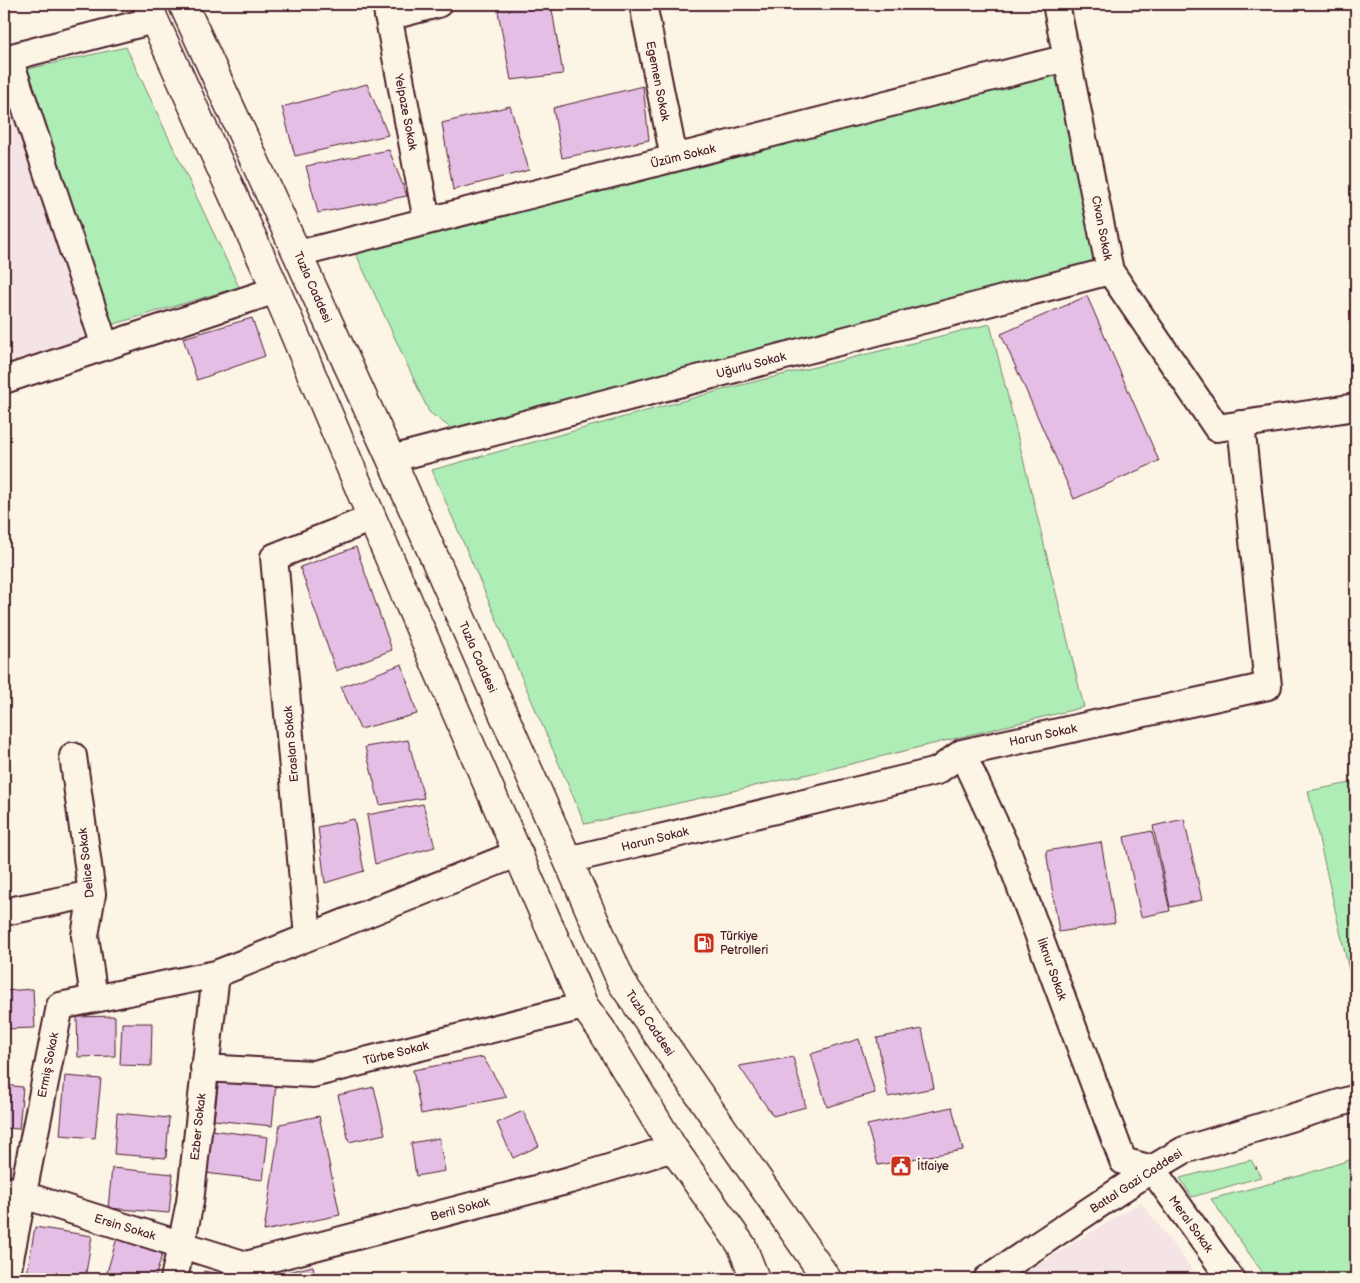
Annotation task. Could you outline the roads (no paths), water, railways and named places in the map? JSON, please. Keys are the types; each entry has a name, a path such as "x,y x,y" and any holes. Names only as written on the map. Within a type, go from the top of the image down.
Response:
{"main road":[{"name":"Tuzla Caddesi","path":"184,4 391,459 622,983 827,1279"},
{"path":"151,12 276,290 372,518 584,1006 601,1030 673,1148 742,1246 755,1279"}],"street":[{"path":"387,10 438,4"},
{"name":"Egemen Sokak","path":"643,4 674,158"},
{"name":"Civan Sokak","path":"1056,4 1110,271 1217,428 1241,424"},
{"name":"Yelpaze Sokak","path":"387,10 427,221"},
{"path":"105,346 6,59 151,12"},
{"name":"Üzüm Sokak","path":"298,254 1067,58"},
{"name":"Uğurlu Sokak","path":"391,459 1110,271"},
{"path":"4,380 276,290"},
{"path":"1241,424 1356,407"},
{"name":"Harun Sokak","path":"568,860 937,771 962,753 1268,686 1241,424"},
{"name":"Eraslan Sokak","path":"308,937 274,557 372,518"},
{"name":"İlknur Sokak","path":"962,753 1006,848 1123,1161 1152,1169"},
{"name":"Delice Sokak","path":"73,756 92,894 85,936 94,998"},
{"path":"216,974 519,853"},
{"path":"4,912 92,894"},
{"name":"Ermiş Sokak","path":"6,1279 13,1192 60,1006 216,974"},
{"name":"Ezber Sokak","path":"174,1279 190,1202 216,974"},
{"name":"Türbe Sokak","path":"204,1068 313,1074 584,1006"},
{"name":"Battal Gazi Caddesi","path":"987,1279 1152,1169 1184,1150 1356,1098"},
{"name":"Beril Sokak","path":"246,1265 570,1180 673,1148"},
{"name":"Meral Sokak","path":"1152,1169 1231,1279"},
{"name":"Ersin Sokak","path":"13,1192 246,1265"}],"place":[{"name":"Türkiye Petrolleri","path":"704,943"},
{"name":"İtfaiye","path":"901,1166"}]}
